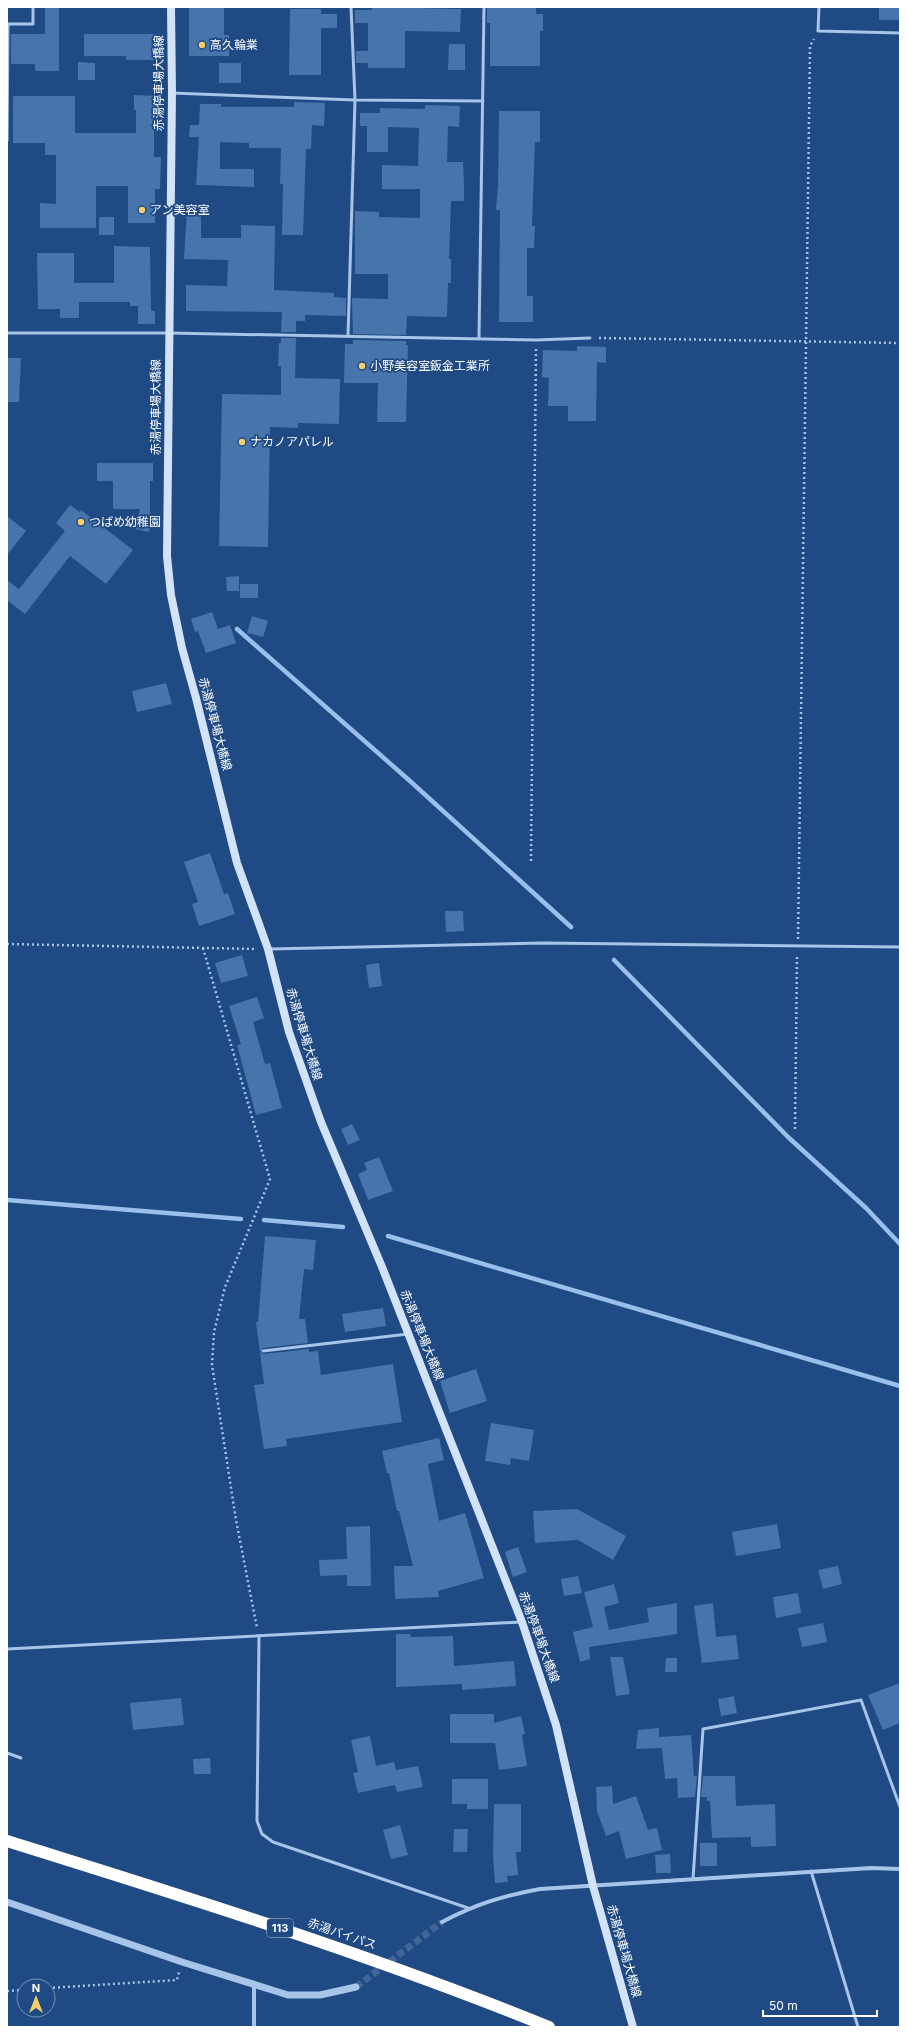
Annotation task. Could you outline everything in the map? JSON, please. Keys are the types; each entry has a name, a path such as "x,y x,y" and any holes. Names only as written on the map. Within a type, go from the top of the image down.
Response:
{"highway":[{"name":"赤湯バイパス","path":"7,1841 226,1909 364,1956 549,2027"}],"main road":[{"name":"赤湯停車場大橋線","path":"171,7 172,94 167,556 171,595 182,648 237,863 268,949 289,1032 302,1072 321,1122 409,1334 522,1622 556,1725 593,1886 633,2027"}],"street":[{"path":"442,1922 468,1908 501,1896 540,1889 811,1871 871,1868 900,1869"},
{"path":"7,1902 182,1962 254,1983 288,1995 320,1995 356,1987"},
{"path":"254,1983 254,2027"}],"lane":[{"path":"7,141 8,24 33,24 33,7"},
{"path":"348,336 355,100 350,7"},
{"path":"479,338 484,7"},
{"path":"818,7 818,31 900,33"},
{"path":"172,94 355,100 483,101"},
{"path":"7,333 169,333 536,340 590,338"},
{"path":"268,949 544,943 900,947"},
{"path":"263,1351 409,1334"},
{"path":"7,1649 522,1622"},
{"path":"259,1636 257,1821 262,1834 273,1842 468,1908"},
{"path":"693,1879 704,1729 862,1700 900,1806"},
{"path":"7,1753 21,1758"},
{"path":"811,1871 858,2027"}],"path":[{"path":"795,1129 810,46 818,31"},
{"path":"590,338 805,340 900,343"},
{"path":"531,861 536,340"},
{"path":"7,944 268,949"},
{"path":"203,948 270,1179 225,1287 214,1332 212,1364 236,1520 259,1636"},
{"path":"56,1988 177,1980 182,1962"}],"building":[{"path":"45,7 59,7 59,71 35,71 35,64 11,64 11,34 45,34"},
{"path":"189,7 224,7 224,35 229,35 229,56 189,56"},
{"path":"372,7 461,9 460,32 405,31 405,68 368,68 368,63 356,63 356,51 368,51 368,23 355,23 355,10 372,10"},
{"path":"487,7 536,7 536,14 543,14 543,31 540,31 540,66 490,66 490,23 487,23"},
{"path":"879,7 900,7 900,20 879,20"},
{"path":"290,9 321,9 321,14 337,14 337,28 321,28 321,75 289,75"},
{"path":"84,34 159,34 159,60 126,60 126,56 84,56"},
{"path":"449,44 465,44 465,70 448,70"},
{"path":"78,62 95,63 95,80 78,80"},
{"path":"219,63 241,63 241,83 219,83"},
{"path":"134,95 157,96 157,111 154,111 154,157 161,157 160,189 155,189 155,223 128,223 128,186 96,186 96,228 40,228 40,203 56,204 56,155 45,155 45,143 13,143 13,96 75,96 75,133 136,133 136,110 134,110"},
{"path":"294,102 325,103 324,126 312,125 311,149 306,149 303,235 282,235 283,184 280,184 281,148 249,148 249,143 220,142 220,169 254,169 254,187 196,185 199,137 189,137 190,125 199,125 200,104 221,104 221,107 294,107"},
{"path":"425,105 460,106 459,127 448,126 447,162 463,162 464,201 451,201 449,259 451,259 451,283 448,283 447,317 407,316 406,335 353,334 352,298 388,299 388,274 355,274 355,211 379,212 379,217 420,218 420,189 382,189 382,165 418,166 419,128 388,127 388,152 367,152 367,126 360,126 360,113 380,113 380,108 425,109"},
{"path":"499,111 540,111 540,142 535,142 532,226 535,226 534,248 527,248 527,296 533,296 533,322 499,322 500,210 496,210 498,186"},
{"path":"187,210 201,211 201,238 241,238 241,225 275,226 274,290 334,293 334,297 346,298 346,316 305,315 305,321 296,321 296,332 281,332 282,312 186,311 186,285 227,286 228,260 184,259"},
{"path":"99,217 114,217 114,235 99,235"},
{"path":"114,246 150,247 151,311 155,311 155,324 138,324 138,306 130,306 130,302 79,302 79,318 60,318 60,309 38,309 37,253 74,253 74,283 114,283"},
{"path":"281,338 296,338 295,378 340,379 339,424 298,423 298,428 270,427 268,547 219,546 222,394 281,395 281,366 278,366 279,343 281,343"},
{"path":"353,340 406,341 406,345 408,345 406,422 377,422 378,383 344,383 345,344 353,344"},
{"path":"577,346 606,347 606,363 597,362 596,421 568,421 568,406 548,406 549,378 542,377 543,350 577,351"},
{"path":"7,358 21,358 19,402 7,402"},
{"path":"97,463 153,463 153,481 150,481 150,521 152,521 149,532 135,529 140,509 113,509 113,481 97,481"},
{"path":"70,505 80,512 81,510 133,550 106,584 70,556 25,614 7,600 7,580 19,589 65,531 56,523"},
{"path":"7,516 26,531 7,555"},
{"path":"239,576 239,591 227,591 226,577"},
{"path":"240,584 258,584 258,598 240,598"},
{"path":"212,612 218,629 230,625 236,643 206,653 198,631 195,632 191,619"},
{"path":"252,616 268,621 263,637 247,633"},
{"path":"166,683 172,704 137,712 132,691"},
{"path":"210,853 224,894 228,893 235,914 199,926 192,904 198,902 184,862"},
{"path":"445,911 463,911 464,931 446,932"},
{"path":"242,955 248,976 221,983 215,963"},
{"path":"379,963 382,986 369,988 366,965"},
{"path":"257,997 264,1018 253,1022 265,1064 270,1063 282,1108 256,1115 237,1045 241,1044 229,1006"},
{"path":"352,1124 360,1140 348,1145 341,1129"},
{"path":"379,1157 393,1191 368,1200 358,1174 367,1170 364,1163"},
{"path":"265,1236 316,1240 313,1270 304,1269 299,1319 305,1319 308,1343 263,1348 260,1352 263,1354 309,1349 309,1352 318,1351 321,1375 393,1364 402,1422 286,1439 287,1446 264,1449 254,1385 264,1384 256,1322 258,1322"},
{"path":"383,1308 386,1326 345,1332 342,1314"},
{"path":"476,1369 487,1401 450,1413 440,1381"},
{"path":"491,1423 534,1430 529,1461 511,1458 510,1465 485,1461"},
{"path":"439,1438 444,1460 428,1464 439,1521 465,1513 484,1578 438,1591 439,1597 395,1599 394,1566 413,1566 382,1451"},
{"path":"577,1509 626,1536 613,1560 578,1540 535,1543 533,1511"},
{"path":"777,1524 781,1548 736,1556 732,1532"},
{"path":"370,1526 371,1586 347,1586 347,1575 320,1576 319,1560 347,1559 346,1527"},
{"path":"518,1547 527,1572 513,1577 505,1552"},
{"path":"838,1566 842,1584 823,1589 818,1570"},
{"path":"578,1576 582,1593 564,1596 561,1579"},
{"path":"614,1584 619,1603 604,1607 609,1630 649,1622 647,1608 677,1603 677,1634 589,1647 590,1659 580,1662 573,1632 593,1627 584,1592"},
{"path":"798,1593 801,1613 776,1618 773,1597"},
{"path":"713,1603 716,1637 736,1635 739,1659 702,1663 694,1606"},
{"path":"823,1623 827,1642 802,1647 798,1628"},
{"path":"396,1634 410,1634 411,1637 453,1636 454,1666 514,1661 516,1686 462,1690 462,1684 396,1687"},
{"path":"610,1657 623,1657 630,1694 616,1696"},
{"path":"666,1658 677,1658 677,1672 665,1672"},
{"path":"900,1683 900,1723 883,1730 868,1695"},
{"path":"734,1696 737,1713 721,1716 718,1699"},
{"path":"181,1698 184,1725 133,1730 130,1703"},
{"path":"450,1714 494,1714 494,1723 521,1716 525,1734 522,1735 527,1766 499,1770 495,1743 450,1743"},
{"path":"659,1728 659,1737 691,1735 694,1776 697,1776 695,1797 678,1798 677,1778 665,1779 662,1748 636,1749 638,1730"},
{"path":"370,1736 376,1766 394,1762 396,1770 418,1766 423,1787 397,1792 395,1785 358,1793 353,1773 358,1772 351,1740"},
{"path":"210,1758 211,1774 194,1774 193,1759"},
{"path":"703,1776 735,1776 736,1806 775,1804 776,1846 751,1847 751,1837 712,1838 710,1801 707,1801 707,1797 701,1797"},
{"path":"452,1779 488,1779 488,1809 467,1809 467,1804 452,1804"},
{"path":"612,1786 613,1804 636,1796 648,1830 657,1828 662,1850 626,1859 619,1831 606,1836 597,1811 596,1787"},
{"path":"494,1804 521,1804 521,1852 516,1852 518,1875 507,1876 508,1882 495,1883 493,1856"},
{"path":"400,1825 408,1855 391,1859 383,1830"},
{"path":"454,1829 468,1829 467,1852 453,1852"},
{"path":"700,1843 717,1843 717,1866 700,1866"},
{"path":"670,1854 671,1873 656,1873 655,1855"}],"waterway":[{"path":"237,629 410,781 571,927"},
{"path":"614,960 788,1137 866,1208 900,1244"},
{"path":"7,1200 241,1219"},
{"path":"264,1220 343,1227"},
{"path":"388,1236 900,1386"}],"tunnel":[{"path":"356,1987 442,1922"}],"place":[{"name":"高久輪業","path":"202,45"},
{"name":"アン美容室","path":"142,210"},
{"name":"小野美容室鈑金工業所","path":"362,366"},
{"name":"ナカノアパレル","path":"242,442"},
{"name":"つばめ幼稚園","path":"81,522"}]}
